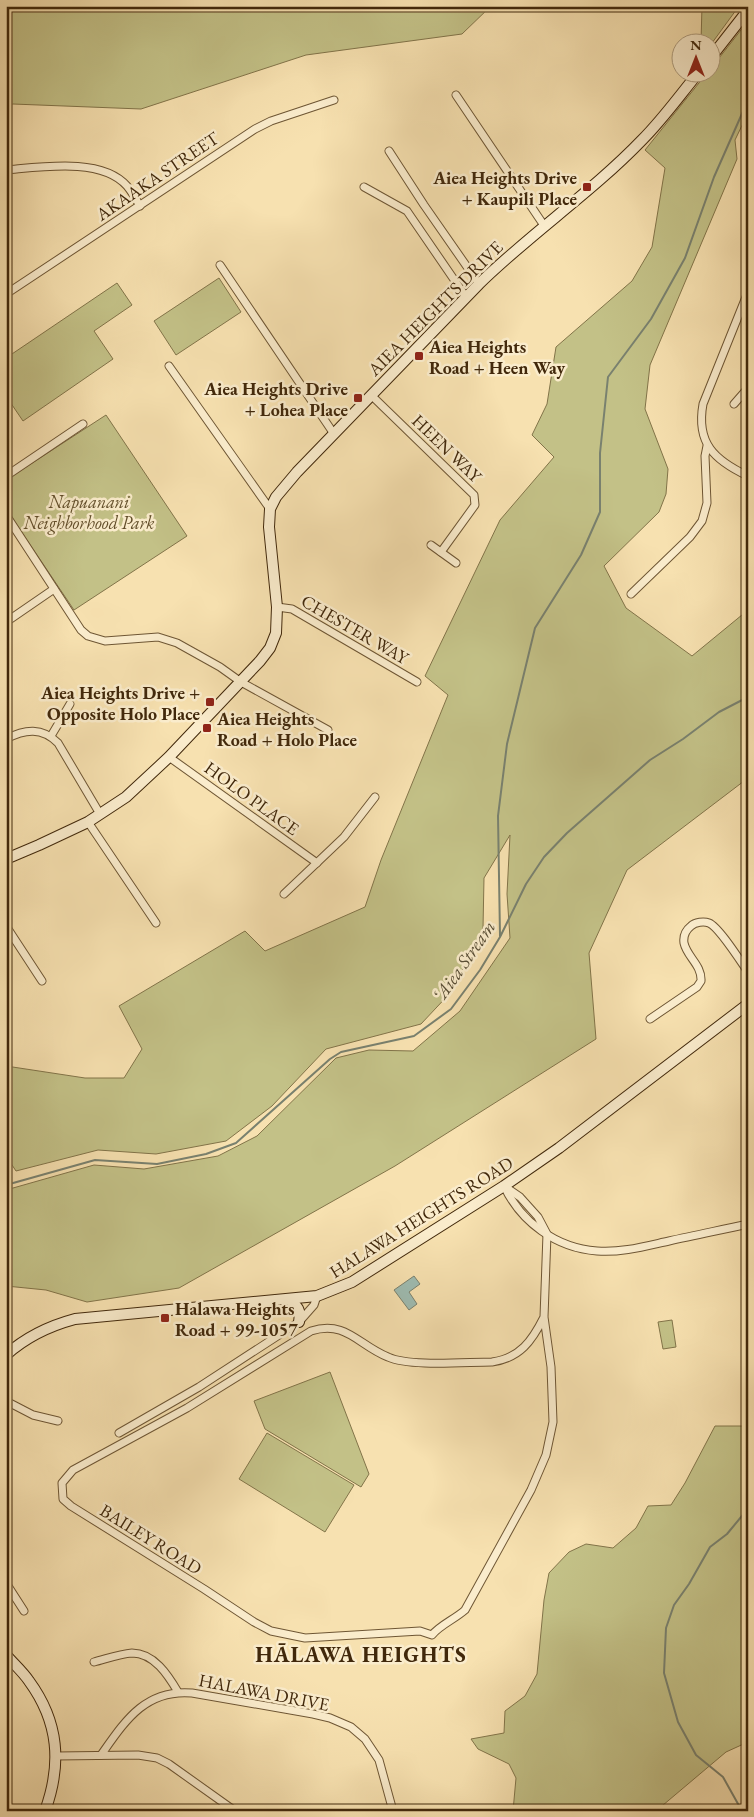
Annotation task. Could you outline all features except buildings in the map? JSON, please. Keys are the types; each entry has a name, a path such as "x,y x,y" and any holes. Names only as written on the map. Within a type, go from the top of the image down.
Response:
{"street":[{"path":"722,43 748,10"},
{"name":"AIEA HEIGHTS DRIVE","path":"270,509 287,482 466,297 499,264 579,198 642,140 691,82"},
{"path":"456,94 545,227"},
{"name":"AKAAKA STREET","path":"6,294 255,129 271,121 334,100"},
{"path":"389,151 479,284"},
{"path":"6,170 63,166 91,167 110,173 126,185 140,206"},
{"path":"364,187 407,211 466,297"},
{"path":"220,265 334,434"},
{"path":"748,292 703,404 701,418 703,436 707,446 723,461 748,476"},
{"path":"6,859 88,822 139,787 241,682 270,648 276,633 277,607 269,527 270,509 169,366"},
{"path":"734,404 748,388"},
{"name":"HEEN WAY","path":"372,395 474,495 475,505 441,552"},
{"path":"6,476 83,424"},
{"path":"631,594 690,537 702,521 707,504 707,446"},
{"path":"6,515 81,630 88,636 105,641 158,637 177,643 220,667 241,682 328,730"},
{"path":"431,545 456,563"},
{"path":"6,622 54,589"},
{"name":"CHESTER WAY","path":"277,607 292,609 416,682"},
{"path":"51,736 70,704"},
{"path":"6,739 25,731 38,730 51,736 58,743 100,814"},
{"name":"HOLO PLACE","path":"169,757 317,863"},
{"path":"284,894 344,837 375,797"},
{"path":"88,822 156,923"},
{"path":"650,1019 697,987 701,981 699,969 685,946 684,940 686,931 692,924 710,923 748,972"},
{"path":"6,926 42,981"},
{"name":"HALAWA HEIGHTS ROAD","path":"6,1355 17,1345 42,1330 75,1320 317,1296 352,1282 504,1186 559,1148 748,1004"},
{"path":"504,1186 520,1197 538,1217 547,1234 561,1242 597,1251 618,1250 748,1224"},
{"name":"BAILEY ROAD","path":"544,1316 536,1331 514,1356 492,1362 406,1362 388,1358 348,1332 336,1328 324,1327 311,1331 187,1408 73,1470 62,1483 61,1493 66,1503 271,1631 305,1638 420,1631 432,1635 440,1627 452,1621 465,1610 531,1490 546,1455 553,1407 551,1367 544,1316 547,1234"},
{"path":"119,1433 199,1387 298,1322 314,1305 317,1296"},
{"path":"288,1299 296,1304 300,1310 298,1322"},
{"path":"6,1401 33,1415 58,1421"},
{"path":"6,1583 24,1611"},
{"path":"94,1662 122,1654 134,1653 144,1656 166,1672 178,1692"},
{"path":"6,1655 29,1681 40,1698 54,1737 56,1756 55,1779 45,1811"},
{"name":"HALAWA DRIVE","path":"101,1755 125,1722 144,1704 166,1694 178,1692 312,1714 330,1718 351,1727 365,1739 379,1760 393,1811"},
{"path":"56,1756 138,1755 157,1758 169,1764 235,1811"}],"green space":[{"path":"6,6 491,6 462,34 306,55 141,109 13,104 6,106"},
{"path":"702,6 739,6 720,32 701,32"},
{"path":"748,21 748,113 735,140 737,159 650,365 645,409 668,469 666,494 659,512 604,566 626,608 692,656 748,610 748,778 627,870 589,953 596,1039 395,1166 179,1288 87,1302 46,1290 6,1286 6,1190 94,1165 144,1169 218,1156 257,1136 336,1058 369,1050 413,1051 460,1011 510,938 507,894 510,835 484,878 483,928 452,991 421,1024 326,1049 272,1106 226,1141 156,1154 98,1150 16,1171 6,1156 6,1066 85,1078 124,1078 142,1049 119,1006 245,931 265,951 365,907 381,860 448,695 425,676 500,520 554,457 532,435 547,404 556,347 632,281 652,247 665,168 645,150 700,82 722,82 722,54"},
{"path":"219,278 241,312 176,355 154,321"},
{"path":"117,283 132,305 94,331 113,359 23,421 6,396 6,358"},
{"name":"Napuanani Neighborhood Park","path":"106,415 187,536 74,610 6,509 6,480"},
{"path":"672,1320 676,1347 663,1349 658,1322"},
{"path":"330,1372 369,1474 361,1487 265,1429 254,1401"},
{"path":"748,1415 748,1742 726,1752 656,1811 513,1811 516,1778 509,1764 478,1749 471,1739 504,1733 505,1711 525,1696 537,1674 544,1600 549,1573 569,1552 586,1544 613,1548 636,1528 648,1506 671,1505 685,1483 715,1426 743,1426"},
{"path":"267,1433 354,1485 325,1532 239,1479"}],"water":[{"path":"414,1276 420,1284 409,1292 417,1304 409,1310 394,1290"}],"waterway":[{"path":"500,936 498,816 507,744 535,628 581,555 600,512 600,453 608,377 651,319 685,258 714,177 748,100"},
{"name":"ʻAiea Stream","path":"6,1185 95,1160 157,1164 206,1154 236,1143 330,1059 341,1052 414,1036 451,1009 480,970 500,937 526,884 544,857 567,833 650,760 683,739 719,712 748,697"},
{"path":"742,1811 723,1777 696,1755 678,1722 664,1673 666,1628 674,1605 689,1584 710,1547 727,1534 746,1511"}],"place":[{"name":"Aiea Heights Drive + Kaupili Place","path":"587,187"},
{"name":"Aiea Heights Road + Heen Way","path":"419,356"},
{"name":"Aiea Heights Drive + Lohea Place","path":"358,398"},
{"name":"Aiea Heights Drive + Opposite Holo Place","path":"210,702"},
{"name":"Aiea Heights Road + Holo Place","path":"207,728"},
{"name":"Halawa Heights Road + 99-1057","path":"165,1318"}],"district":[{"name":"HĀLAWA HEIGHTS","path":"361,1654"}]}
